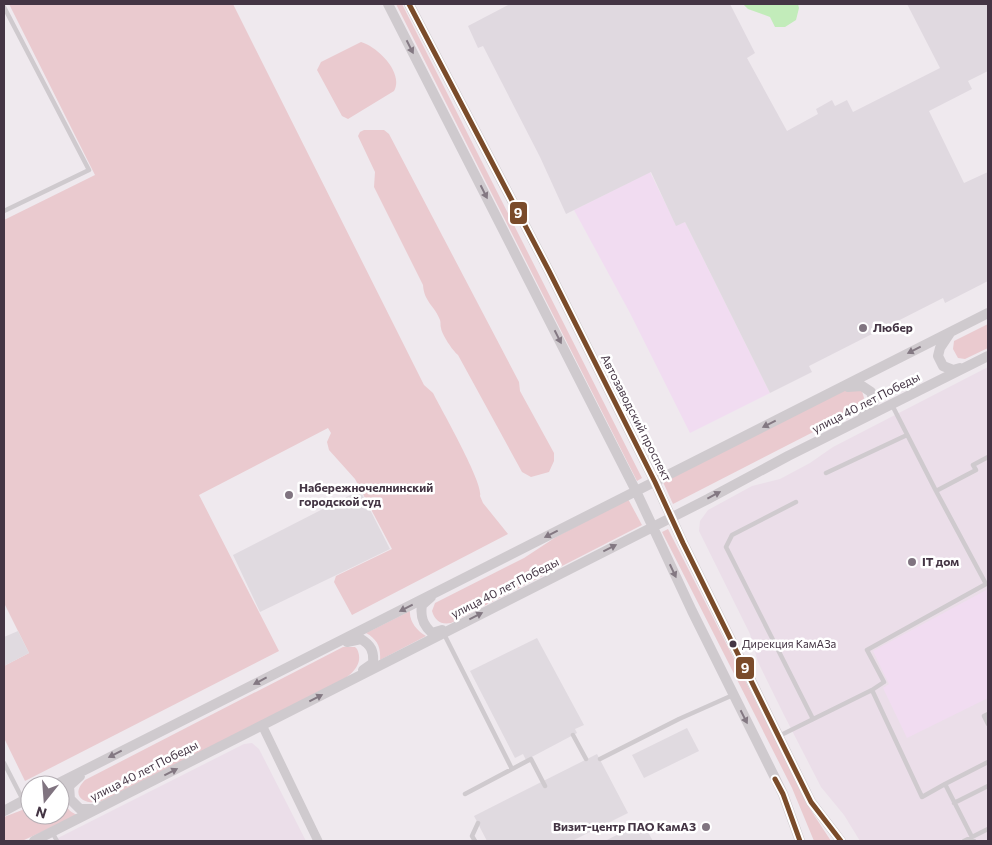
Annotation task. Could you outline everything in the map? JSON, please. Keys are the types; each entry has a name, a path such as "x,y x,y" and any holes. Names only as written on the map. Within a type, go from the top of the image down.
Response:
{"street":[{"path":"388,4 636,491 733,695 783,794 800,841"},
{"name":"Автозаводский проспект","path":"409,4 549,271 655,482 811,802 841,841"},
{"name":"улица 40 лет Победы","path":"70,777 988,313"},
{"path":"950,332 940,348 938,356 943,366 953,370 977,362"},
{"name":"улица 40 лет Победы","path":"34,841 54,837 98,808 988,356"},
{"path":"839,388 862,386 871,392 874,402 869,410 855,423"},
{"path":"437,592 422,605 422,621 432,633 456,627"},
{"path":"328,647 361,639 372,649 373,663 346,682"},
{"path":"262,725 318,841"},
{"path":"92,766 69,786 70,799 80,809 98,808"},
{"path":"4,811 20,803"}],"lane":[{"path":"4,7 89,170 4,211"},
{"path":"778,736 872,690 884,682 867,650 986,584 892,404"},
{"path":"826,474 907,435"},
{"path":"936,490 976,470 973,465 988,457"},
{"path":"796,502 732,534 726,547 813,719"},
{"path":"443,633 512,769"},
{"path":"872,690 922,797 988,762"},
{"path":"600,759 679,719 733,695"},
{"path":"988,714 984,716 988,724"},
{"path":"573,735 586,760"},
{"path":"465,794 531,758 545,786"},
{"path":"4,763 20,789"},
{"path":"4,777 10,774"},
{"path":"945,784 973,839"},
{"path":"954,803 988,786"},
{"path":"475,841 472,836 478,823"},
{"path":"964,841 973,839 988,829"}],"shaded area":[{"path":"9,4 233,4 424,385 433,393 461,446 475,477 483,503 508,534 352,615 334,582 336,576 392,549 355,479 329,450 327,442 331,433 328,428 199,495 279,651 37,775 22,775 4,738 4,666 29,653 4,603 4,220 95,175"},
{"path":"396,4 402,4 642,478 637,481"},
{"path":"510,4 730,4 755,53 747,58 787,131 818,114 816,109 832,100 835,106 847,100 853,112 940,68 907,4 988,4 988,71 968,81 972,89 929,111 964,183 988,172 988,281 945,303 943,298 809,366 812,372 770,393 685,222 676,226 651,172 566,214 540,157 483,46 478,48 468,26"},
{"path":"743,4 798,4 799,8 796,20 785,27 775,27 770,17 748,9"},
{"path":"361,42 375,49 388,62 395,76 396,84 394,91 348,119 342,116 317,70 321,62"},
{"path":"364,130 384,130 389,134 519,382 520,391 554,453 554,461 549,472 531,477 522,472 458,355 446,339 438,315 425,296 423,285 374,187 375,172 358,136"},
{"path":"650,172 676,225 685,222 770,393 690,433 630,313 574,210"},
{"path":"988,324 988,348 965,359 958,358 953,349 954,341"},
{"path":"988,367 988,841 860,841 844,815 821,787 784,715 758,662 750,634 699,531 700,521 708,510 752,486 780,479 810,463 833,447"},
{"path":"845,390 862,391 864,398 862,407 673,504 663,482"},
{"path":"360,490 390,549 260,612 233,555"},
{"path":"628,499 642,525 451,623 441,623 435,617 432,611 435,603 524,558 556,537"},
{"path":"668,529 812,812 831,841 814,841 792,788 662,532"},
{"path":"988,589 988,698 907,738 883,688 889,684 873,651"},
{"path":"410,611 414,625 426,636 380,660 378,644 366,633"},
{"path":"18,631 29,653 4,666 4,637"},
{"path":"537,638 584,725 575,729 577,733 526,760 523,754 515,758 470,671"},
{"path":"343,647 355,647 359,656 359,662 353,672 332,688 102,801 85,801 79,795 80,786 85,780"},
{"path":"687,728 699,751 644,778 632,755"},
{"path":"252,743 259,749 306,841 52,841 244,744"},
{"path":"597,754 628,813 572,841 487,841 474,816"},
{"path":"20,811 20,825 56,825 22,841 4,841 4,817"},
{"path":"70,811 72,812 78,815 70,819"},
{"path":"642,822 653,841 607,840"}],"transit line":[{"name":"9","path":"409,4 549,271 655,482 683,543 811,802 841,841"},
{"name":"9","path":"775,779 783,794 800,841"}],"place":[{"name":"Любер","path":"863,328"},
{"name":"Набережночелнинский городской суд","path":"289,495"},
{"name":"IT дом","path":"912,562"},
{"name":"Дирекция КамАЗа","path":"733,644"},
{"name":"Визит-центр ПАО КамАЗ","path":"706,827"}]}
